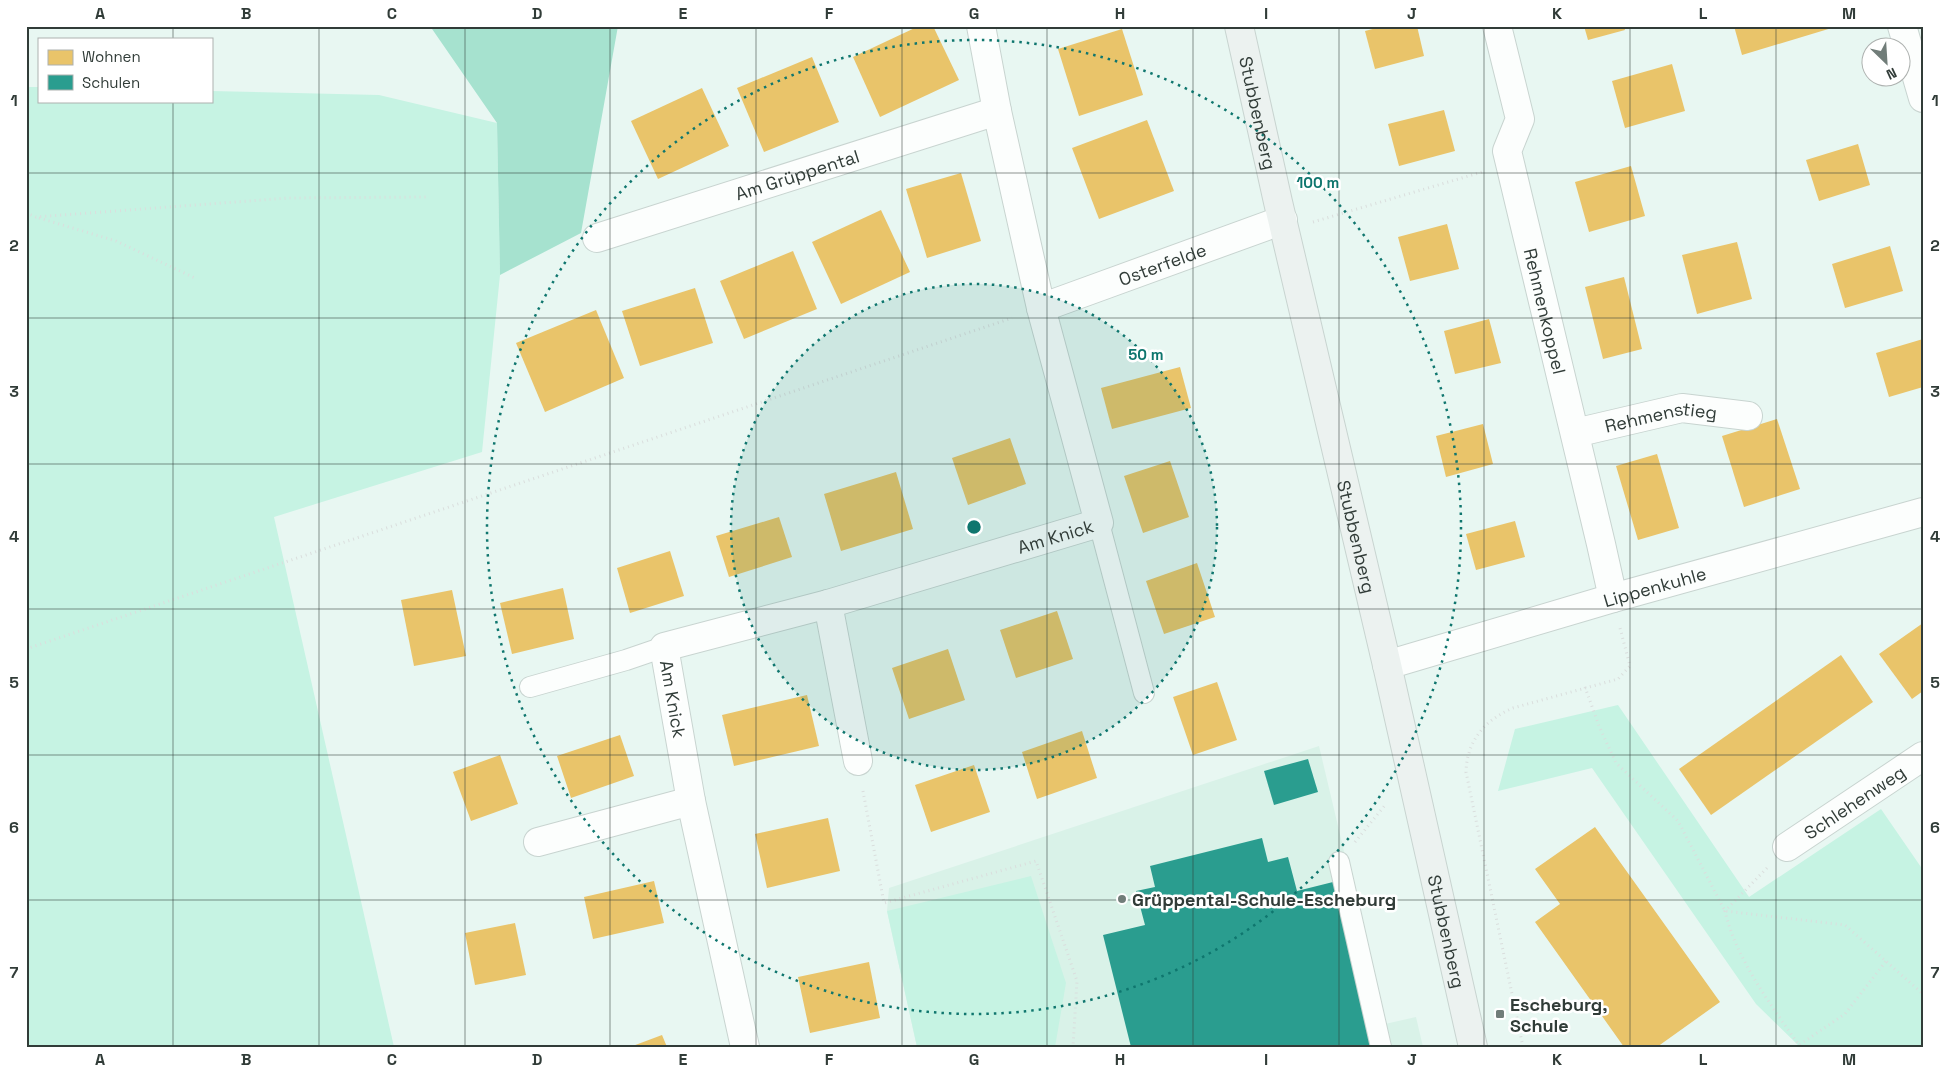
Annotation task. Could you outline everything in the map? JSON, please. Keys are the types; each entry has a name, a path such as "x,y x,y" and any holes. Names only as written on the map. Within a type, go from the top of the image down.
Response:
{"main road":[{"name":"Stubbenberg","path":"1239,26 1474,1047"}],"street":[{"path":"981,26 997,112 1041,308"},
{"path":"1497,26 1520,119 1507,151"},
{"path":"1902,26 1923,98"},
{"name":"Am Grüppental","path":"597,238 997,112"},
{"name":"Rehmenkoppel","path":"1507,151 1613,598"},
{"name":"Osterfelde","path":"1041,308 1283,220"},
{"name":"Am Knick","path":"745,1047 691,800 664,647 828,604 1098,523 1041,308"},
{"name":"Rehmenstieg","path":"1575,433 1682,408 1748,416"},
{"name":"Lippenkuhle","path":"1387,666 1613,598 1923,512"},
{"path":"828,604 858,761"},
{"name":"Schlehenweg","path":"1787,848 1923,756"},
{"path":"538,842 691,800"}],"lane":[{"path":"1098,523 1144,693"},
{"path":"530,687 626,660 664,647"},
{"path":"1340,862 1380,1047"}],"path":[{"path":"1314,231 1312,223 1481,173 1507,151"},
{"path":"36,217 288,198 426,198"},
{"path":"26,213 116,241 195,278"},
{"path":"26,649 1041,308"},
{"path":"1523,1047 1466,772 1466,760 1477,735 1498,714 1585,687 1618,679 1630,666 1613,598"},
{"path":"1585,687 1599,726 1616,763 1678,821 1725,911 1729,929 1766,1000 1798,1046 1844,1014 1886,961"},
{"path":"858,761 884,903 1036,861 1077,981 1073,1047"},
{"path":"1340,862 1392,798 1412,780"},
{"path":"1725,911 1787,848"},
{"path":"1725,911 1845,925 1923,994"}],"shaded area":[{"name":"Grüppental-Schule-Escheburg","path":"1319,746 1385,1024 1416,1017 1423,1047 917,1047 887,911 889,888"}],"green space":[{"path":"430,26 618,26 581,233 500,275 497,123"},
{"path":"26,87 38,87 38,102 212,102 212,91 379,95 497,123 500,275 482,452 274,517 394,1047 26,1047"},
{"path":"1618,705 1749,897 1881,809 1923,870 1923,1047 1800,1047 1756,1004 1592,768 1498,791 1515,729"},
{"path":"1031,876 1066,983 1055,1047 917,1047 887,911"}],"building: Wohnen":[{"path":"919,26 933,26 959,80 880,117 853,57"},
{"path":"1384,26 1417,26 1424,56 1375,69 1365,31"},
{"path":"1584,26 1624,26 1625,30 1588,40"},
{"path":"1734,26 1835,26 1835,27 1742,55"},
{"path":"1122,29 1143,95 1079,116 1058,49"},
{"path":"812,57 839,122 764,152 737,88"},
{"path":"1672,64 1685,111 1625,128 1612,81"},
{"path":"702,88 729,146 658,179 631,121"},
{"path":"1444,110 1455,151 1399,166 1388,124"},
{"path":"1147,120 1174,191 1099,219 1072,148"},
{"path":"1858,144 1870,185 1819,201 1806,160"},
{"path":"1631,166 1645,216 1589,232 1575,182"},
{"path":"961,173 981,241 927,258 906,189"},
{"path":"881,210 910,272 841,304 812,242"},
{"path":"1447,224 1459,269 1410,281 1398,237"},
{"path":"1737,242 1752,299 1697,314 1682,255"},
{"path":"1890,246 1903,291 1845,308 1832,264"},
{"path":"793,251 817,309 744,339 720,281"},
{"path":"1624,277 1642,349 1603,359 1585,287"},
{"path":"695,288 713,343 640,366 622,311"},
{"path":"596,310 624,378 545,412 516,343"},
{"path":"1489,319 1501,363 1455,374 1444,331"},
{"path":"1923,339 1923,387 1889,397 1876,353"},
{"path":"1180,367 1191,408 1112,429 1101,388"},
{"path":"1777,419 1800,489 1744,507 1722,436"},
{"path":"1483,424 1493,464 1446,477 1436,436"},
{"path":"1010,438 1026,484 968,505 952,458"},
{"path":"1657,454 1679,528 1638,540 1616,466"},
{"path":"1170,461 1189,517 1143,533 1124,476"},
{"path":"896,472 913,529 841,551 824,494"},
{"path":"779,517 792,557 729,577 716,536"},
{"path":"1515,521 1525,557 1476,570 1466,534"},
{"path":"670,551 684,596 630,613 617,568"},
{"path":"1197,563 1215,617 1164,634 1146,581"},
{"path":"563,588 574,639 512,654 500,603"},
{"path":"452,590 466,656 414,666 401,600"},
{"path":"1057,611 1073,659 1016,678 1000,630"},
{"path":"1923,623 1923,691 1912,699 1879,654"},
{"path":"948,649 965,700 909,719 892,668"},
{"path":"1841,655 1873,702 1711,815 1679,769"},
{"path":"1217,682 1237,740 1193,755 1173,697"},
{"path":"807,695 819,746 734,766 722,715"},
{"path":"1082,731 1097,778 1037,799 1022,752"},
{"path":"620,735 634,776 571,798 557,756"},
{"path":"500,755 518,804 471,821 453,772"},
{"path":"974,765 990,812 931,832 915,785"},
{"path":"828,818 840,871 767,888 755,834"},
{"path":"1595,827 1720,1002 1657,1047 1624,1047 1535,922 1560,904 1535,869"},
{"path":"654,881 664,923 593,939 584,897"},
{"path":"515,923 526,975 475,985 465,933"},
{"path":"869,962 880,1018 810,1033 798,977"},
{"path":"662,1035 667,1047 630,1047"}],"building: Schulen":[{"path":"1308,759 1318,792 1274,805 1264,771"},
{"path":"1262,838 1268,862 1288,857 1297,891 1333,882 1374,1047 1131,1047 1103,935 1145,925 1136,891 1155,887 1150,866"}],"place":[{"name":"Grüppental-Schule-Escheburg","path":"1122,899"},
{"name":"Escheburg, Schule","path":"1500,1014"}]}
